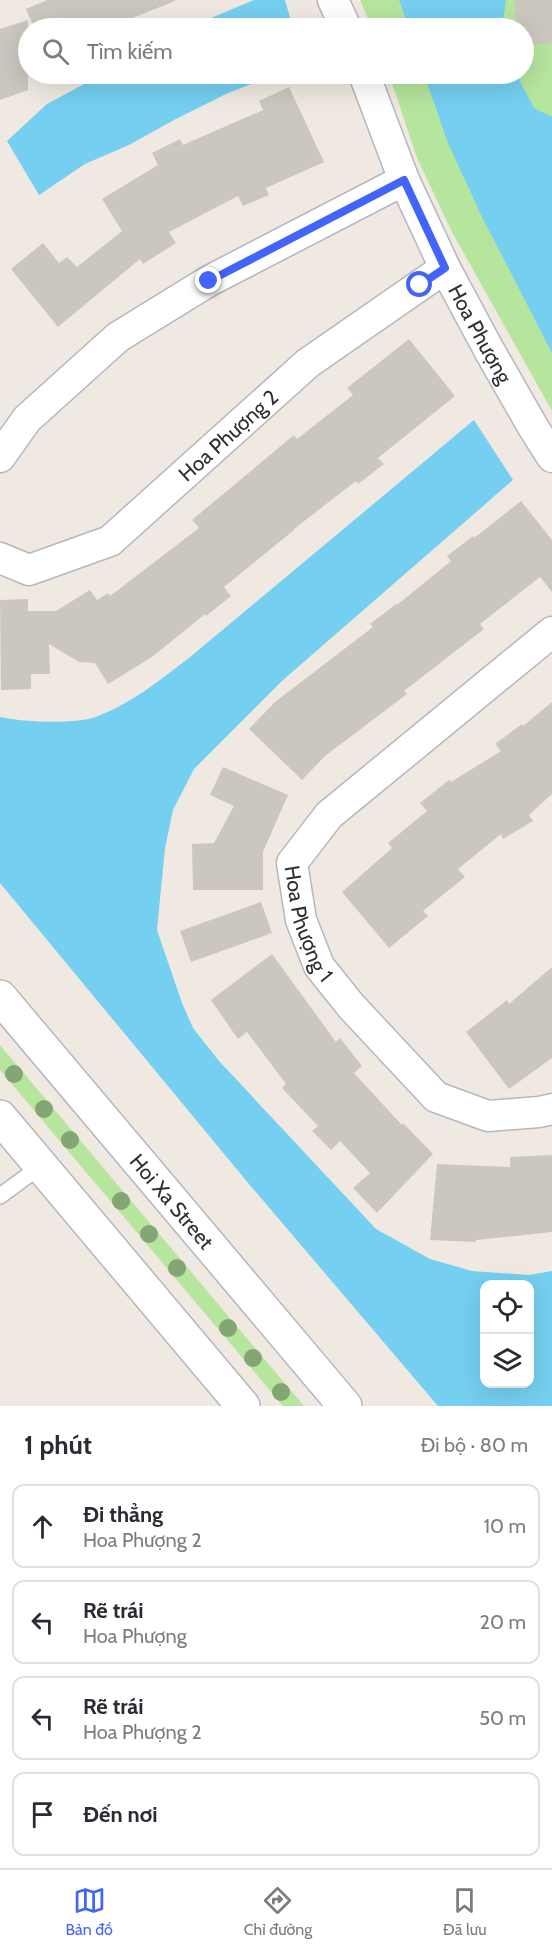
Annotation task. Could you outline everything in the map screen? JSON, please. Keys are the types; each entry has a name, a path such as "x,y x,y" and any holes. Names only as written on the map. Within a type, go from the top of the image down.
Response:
{"main road":[{"name":"Hoi Xa Street","path":"0,997 345,1406"},
{"path":"0,1118 243,1406"}],"street":[{"path":"333,0 341,18"},
{"name":"Hoa Phượng","path":"368,84 404,180 445,268 532,427 552,457"},
{"path":"0,458 27,419 118,337 209,281 404,180"},
{"name":"Hoa Phượng 2","path":"0,558 28,570 110,541 308,363 445,268"},
{"name":"Hoa Phượng 1","path":"552,632 329,815 292,863 301,920 319,966 351,1006 435,1097 488,1116 552,1109"}],"lane":[{"path":"0,1196 41,1166"}],"green space":[{"path":"360,0 552,0 552,411 452,232 417,158 392,84 534,84 534,18 368,18"},
{"path":"0,1045 304,1406 283,1406 0,1070"}],"water":[{"path":"254,0 285,0 290,18 211,18"},
{"path":"399,0 506,0 503,18 405,18"},
{"path":"84,84 251,84 228,93 129,145 85,164 39,195 7,141 47,104"},
{"path":"427,84 521,84 534,108 552,117 552,353 481,215 448,143"},
{"path":"474,420 513,480 283,680 194,769 173,810 165,848 157,930 193,1028 219,1061 376,1229 430,1259 472,1271 529,1275 552,1271 552,1406 438,1406 249,1184 0,883 0,717 50,722 89,719 110,711 156,683"}],"building":[{"path":"47,0 175,0 132,18 30,18 26,9"},
{"path":"514,0 552,0 552,43 534,44 534,18 515,18"},
{"path":"18,23 18,84 28,84 28,90 0,100 0,29"},
{"path":"289,87 324,162 266,188 269,195 243,206 238,196 169,232 176,243 143,264 140,259 58,327 11,269 43,243 59,263 67,257 77,267 122,231 102,199 158,165 152,153 180,139 183,145 263,110 259,101"},
{"path":"409,339 455,396 378,458 384,464 358,484 356,481 224,587 231,596 152,657 108,684 95,663 79,662 49,644 50,674 31,674 31,689 1,690 0,600 28,599 28,611 56,611 90,590 97,600 108,593 110,596 199,528 192,520 294,435 297,439 353,395 347,388"},
{"path":"521,501 552,540 552,592 540,577 480,624 484,629 404,691 407,694 325,756 302,780 249,729 275,702 373,627 370,624 451,561 447,556"},
{"path":"552,702 552,794 529,815 533,821 503,839 501,834 458,869 465,877 423,911 428,916 389,948 342,892 392,848 388,843 427,811 420,803 449,780 451,782 501,751 495,744 522,724 523,726"},
{"path":"223,767 288,795 263,852 263,890 193,890 192,844 214,843 234,806 210,795"},
{"path":"261,902 272,933 191,962 180,931"},
{"path":"272,954 336,1042 340,1038 362,1066 354,1073 402,1125 403,1123 433,1154 377,1213 353,1188 370,1173 340,1141 331,1150 312,1131 318,1126 282,1088 286,1084 247,1032 238,1039 211,1000"},
{"path":"552,967 552,1058 509,1089 466,1032 507,1000 509,1004"},
{"path":"552,1155 552,1232 476,1240 476,1242 430,1240 437,1164 510,1167 510,1157"}],"route":[{"path":"209,281 404,180 445,268 420,285"}]}
